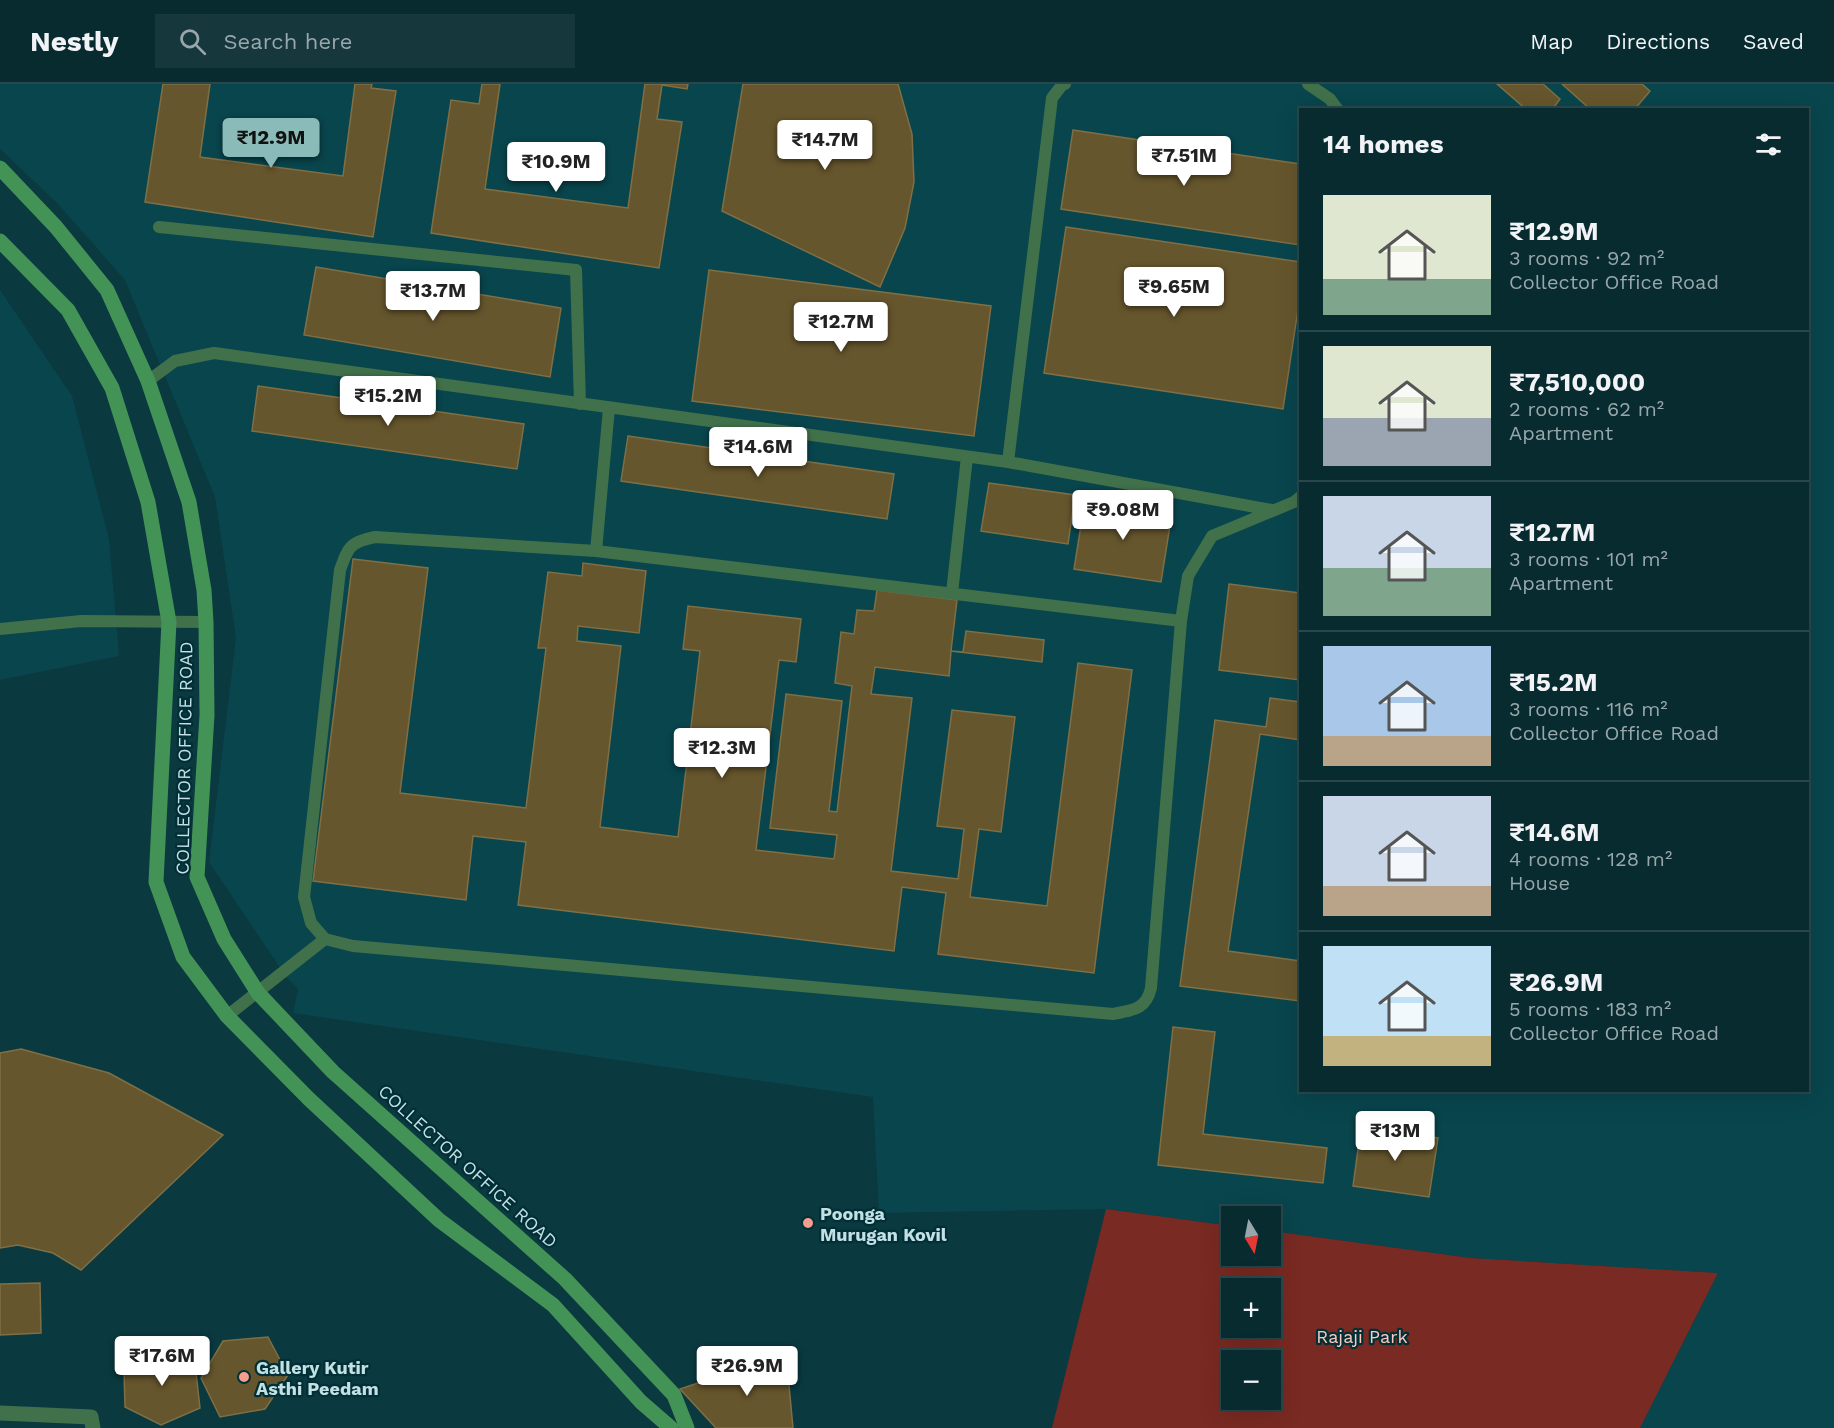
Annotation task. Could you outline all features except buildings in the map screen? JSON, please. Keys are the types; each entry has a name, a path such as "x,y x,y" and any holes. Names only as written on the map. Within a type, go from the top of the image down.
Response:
{"street":[{"name":"COLLECTOR OFFICE ROAD","path":"0,168 56,226 108,290 148,381 189,502 204,590 206,622 207,715 197,877 224,939 258,993 333,1072 565,1279 674,1395 687,1428"},
{"name":"COLLECTOR OFFICE ROAD","path":"0,241 68,310 112,388 148,502 169,622 156,882 183,957 227,1016 309,1099 439,1220 553,1305 641,1402 671,1428"},
{"path":"0,1413 91,1417 93,1428"}],"lane":[{"path":"1008,462 1052,98 1065,84"},
{"path":"1308,84 1330,99 1337,108"},
{"path":"159,226 576,270 580,404"},
{"path":"148,381 175,361 214,353 1008,462 1273,511"},
{"path":"596,551 609,408"},
{"path":"952,593 967,457"},
{"path":"1181,621 596,551 375,537 360,540 347,549 340,570 304,897 311,922 325,939 353,946 1113,1014 1138,1008 1148,1000 1151,988 1181,621 1188,576 1212,536 1294,502 1299,498"},
{"path":"0,629 81,621 206,622"},
{"path":"227,1016 325,939"}],"shaded area":[{"path":"0,84 1834,84 1834,1428 1640,1428 1718,1273 1471,1258 1281,1232 1281,1206 1221,1206 1221,1225 1106,1209 879,1213 873,1097 293,1013 298,989 287,978 209,862 236,638 215,497 125,280 58,204 0,149"},
{"path":"0,290 72,396 109,539 119,656 0,680"}],"green space":[{"name":"Rajaji Park","path":"1106,1209 1221,1225 1221,1266 1281,1266 1281,1232 1471,1258 1718,1273 1640,1428 1052,1428"}],"place":[{"name":"Poonga Murugan Kovil","path":"808,1223"},
{"name":"Gallery Kutir Asthi Peedam","path":"244,1377"}]}
